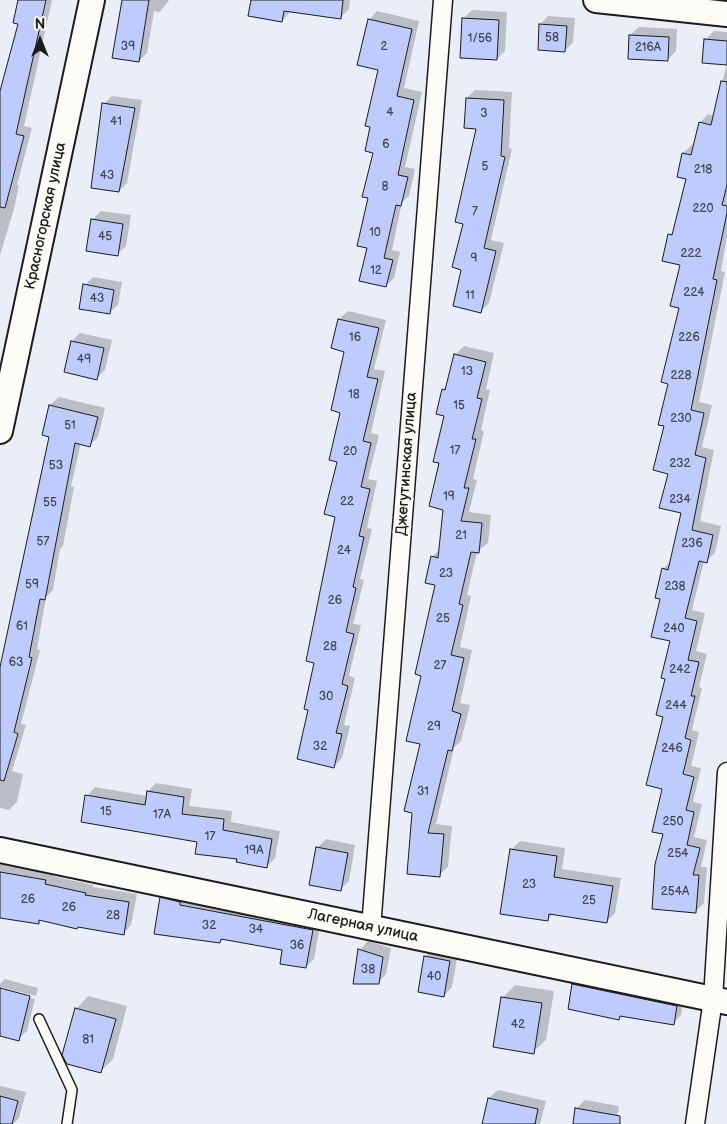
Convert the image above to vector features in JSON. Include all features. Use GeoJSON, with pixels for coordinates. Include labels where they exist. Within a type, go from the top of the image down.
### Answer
{"type":"FeatureCollection","features":[{"type":"Feature","properties":{"kind":"street","name":"Красногорская улица"},"geometry":{"type":"LineString","coordinates":[[0,432],[92,0]]}},
{"type":"Feature","properties":{"kind":"street","name":"Джегутинская улица"},"geometry":{"type":"LineString","coordinates":[[371,928],[443,0]]}},
{"type":"Feature","properties":{"kind":"street"},"geometry":{"type":"LineString","coordinates":[[596,0],[727,14]]}},
{"type":"Feature","properties":{"kind":"street"},"geometry":{"type":"LineString","coordinates":[[695,1124],[720,1001],[727,772]]}},
{"type":"Feature","properties":{"kind":"street","name":"Лагерная улица"},"geometry":{"type":"LineString","coordinates":[[0,850],[720,1001]]}},
{"type":"Feature","properties":{"kind":"lane"},"geometry":{"type":"LineString","coordinates":[[39,1019],[72,1090],[67,1124]]}},
{"type":"Feature","properties":{"kind":"building"},"geometry":{"type":"Polygon","coordinates":[[[18,0],[46,0],[16,134],[24,136],[5,208],[0,207],[0,91],[18,24],[13,23],[18,0]]]}},
{"type":"Feature","properties":{"kind":"building"},"geometry":{"type":"Polygon","coordinates":[[[122,0],[149,0],[139,62],[112,58],[122,0]]]}},
{"type":"Feature","properties":{"kind":"building"},"geometry":{"type":"Polygon","coordinates":[[[251,0],[343,0],[341,19],[284,11],[282,22],[248,16],[251,0]]]}},
{"type":"Feature","properties":{"kind":"building"},"geometry":{"type":"Polygon","coordinates":[[[462,18],[499,20],[497,60],[460,58],[462,18]]]}},
{"type":"Feature","properties":{"kind":"building"},"geometry":{"type":"Polygon","coordinates":[[[368,19],[412,29],[397,96],[414,100],[398,175],[408,177],[401,206],[396,205],[384,258],[393,260],[386,287],[359,281],[367,248],[357,246],[368,198],[362,197],[373,153],[365,151],[370,127],[365,126],[378,70],[357,65],[368,19]]]}},
{"type":"Feature","properties":{"kind":"building"},"geometry":{"type":"Polygon","coordinates":[[[539,24],[567,26],[565,52],[538,50],[539,24]]]}},
{"type":"Feature","properties":{"kind":"building"},"geometry":{"type":"Polygon","coordinates":[[[629,35],[669,37],[668,61],[628,59],[629,35]]]}},
{"type":"Feature","properties":{"kind":"building"},"geometry":{"type":"Polygon","coordinates":[[[704,39],[727,41],[727,65],[702,63],[704,39]]]}},
{"type":"Feature","properties":{"kind":"building"},"geometry":{"type":"Polygon","coordinates":[[[721,81],[727,82],[727,185],[722,205],[727,206],[727,213],[713,279],[717,280],[691,410],[704,413],[695,455],[706,458],[692,530],[713,535],[707,563],[699,561],[685,618],[697,621],[688,660],[699,662],[691,696],[695,696],[685,738],[691,740],[683,774],[694,777],[686,810],[694,812],[687,845],[700,848],[693,875],[699,875],[696,913],[652,909],[655,864],[663,834],[652,832],[662,789],[646,785],[663,717],[656,715],[665,679],[661,678],[670,641],[651,637],[660,599],[655,598],[662,568],[668,570],[681,513],[659,508],[668,474],[653,470],[664,426],[658,425],[668,384],[661,382],[679,308],[670,306],[680,265],[662,261],[668,234],[672,235],[686,179],[677,177],[682,153],[691,155],[699,122],[711,125],[721,81]]]}},
{"type":"Feature","properties":{"kind":"building"},"geometry":{"type":"Polygon","coordinates":[[[466,98],[504,100],[501,156],[505,157],[484,248],[496,251],[481,313],[453,306],[461,270],[452,267],[463,224],[455,222],[476,129],[464,128],[466,98]]]}},
{"type":"Feature","properties":{"kind":"building"},"geometry":{"type":"Polygon","coordinates":[[[102,103],[135,108],[119,192],[91,188],[102,103]]]}},
{"type":"Feature","properties":{"kind":"building"},"geometry":{"type":"Polygon","coordinates":[[[91,219],[123,224],[118,256],[86,251],[91,219]]]}},
{"type":"Feature","properties":{"kind":"building"},"geometry":{"type":"Polygon","coordinates":[[[83,284],[114,290],[110,314],[79,309],[83,284]]]}},
{"type":"Feature","properties":{"kind":"building"},"geometry":{"type":"Polygon","coordinates":[[[338,319],[379,328],[367,377],[378,379],[363,441],[371,443],[361,487],[370,489],[359,536],[364,537],[353,587],[356,588],[346,632],[354,634],[342,684],[348,686],[336,733],[342,734],[334,768],[297,759],[308,710],[304,709],[314,663],[306,661],[335,517],[324,514],[337,462],[329,460],[340,413],[331,410],[344,352],[331,348],[338,319]]]}},
{"type":"Feature","properties":{"kind":"building"},"geometry":{"type":"Polygon","coordinates":[[[71,341],[104,348],[97,380],[64,372],[71,341]]]}},
{"type":"Feature","properties":{"kind":"building"},"geometry":{"type":"Polygon","coordinates":[[[454,354],[486,362],[477,398],[482,399],[472,439],[476,439],[464,488],[469,488],[461,521],[482,523],[479,553],[471,552],[459,604],[463,605],[451,655],[464,658],[452,711],[461,714],[452,751],[448,750],[428,833],[444,834],[440,877],[407,874],[412,813],[404,811],[420,744],[406,741],[421,676],[415,674],[435,585],[425,583],[431,556],[438,558],[443,510],[429,506],[439,463],[433,462],[444,416],[436,414],[442,389],[445,390],[454,354]]]}},
{"type":"Feature","properties":{"kind":"building"},"geometry":{"type":"Polygon","coordinates":[[[49,405],[98,417],[90,447],[75,443],[45,600],[40,599],[29,657],[32,658],[14,732],[18,734],[4,781],[0,780],[0,667],[49,437],[42,435],[49,405]]]}},
{"type":"Feature","properties":{"kind":"building"},"geometry":{"type":"Polygon","coordinates":[[[147,791],[184,797],[182,814],[224,819],[223,830],[272,839],[267,868],[236,862],[237,859],[195,854],[197,842],[81,822],[85,795],[145,805],[147,791]]]}},
{"type":"Feature","properties":{"kind":"building"},"geometry":{"type":"Polygon","coordinates":[[[316,847],[348,853],[341,891],[309,885],[316,847]]]}},
{"type":"Feature","properties":{"kind":"building"},"geometry":{"type":"Polygon","coordinates":[[[510,849],[557,856],[554,877],[613,886],[607,923],[549,914],[548,921],[500,914],[510,849]]]}},
{"type":"Feature","properties":{"kind":"building"},"geometry":{"type":"Polygon","coordinates":[[[0,872],[46,880],[45,884],[86,893],[85,895],[129,902],[124,935],[78,927],[77,929],[39,920],[39,924],[0,918],[0,872]]]}},
{"type":"Feature","properties":{"kind":"building"},"geometry":{"type":"Polygon","coordinates":[[[160,897],[180,902],[180,905],[313,930],[306,968],[280,964],[282,950],[221,939],[220,943],[154,934],[160,897]]]}},
{"type":"Feature","properties":{"kind":"building"},"geometry":{"type":"Polygon","coordinates":[[[358,949],[383,957],[379,984],[353,984],[358,949]]]}},
{"type":"Feature","properties":{"kind":"building"},"geometry":{"type":"Polygon","coordinates":[[[424,956],[450,961],[444,997],[418,992],[424,956]]]}},
{"type":"Feature","properties":{"kind":"building"},"geometry":{"type":"Polygon","coordinates":[[[572,984],[677,1006],[674,1025],[620,1016],[619,1020],[568,1009],[572,984]]]}},
{"type":"Feature","properties":{"kind":"building"},"geometry":{"type":"Polygon","coordinates":[[[0,988],[30,996],[19,1041],[0,1036],[0,988]]]}},
{"type":"Feature","properties":{"kind":"building"},"geometry":{"type":"Polygon","coordinates":[[[501,997],[542,1003],[534,1054],[493,1047],[501,997]]]}},
{"type":"Feature","properties":{"kind":"building"},"geometry":{"type":"Polygon","coordinates":[[[75,1008],[116,1019],[101,1073],[67,1064],[62,1055],[75,1008]]]}},
{"type":"Feature","properties":{"kind":"building"},"geometry":{"type":"Polygon","coordinates":[[[0,1096],[18,1101],[12,1124],[0,1124],[0,1096]]]}},
{"type":"Feature","properties":{"kind":"building"},"geometry":{"type":"Polygon","coordinates":[[[488,1098],[538,1109],[535,1124],[482,1124],[488,1098]]]}},
{"type":"Feature","properties":{"kind":"building"},"geometry":{"type":"Polygon","coordinates":[[[575,1108],[620,1116],[620,1124],[573,1124],[575,1108]]]}}]}
